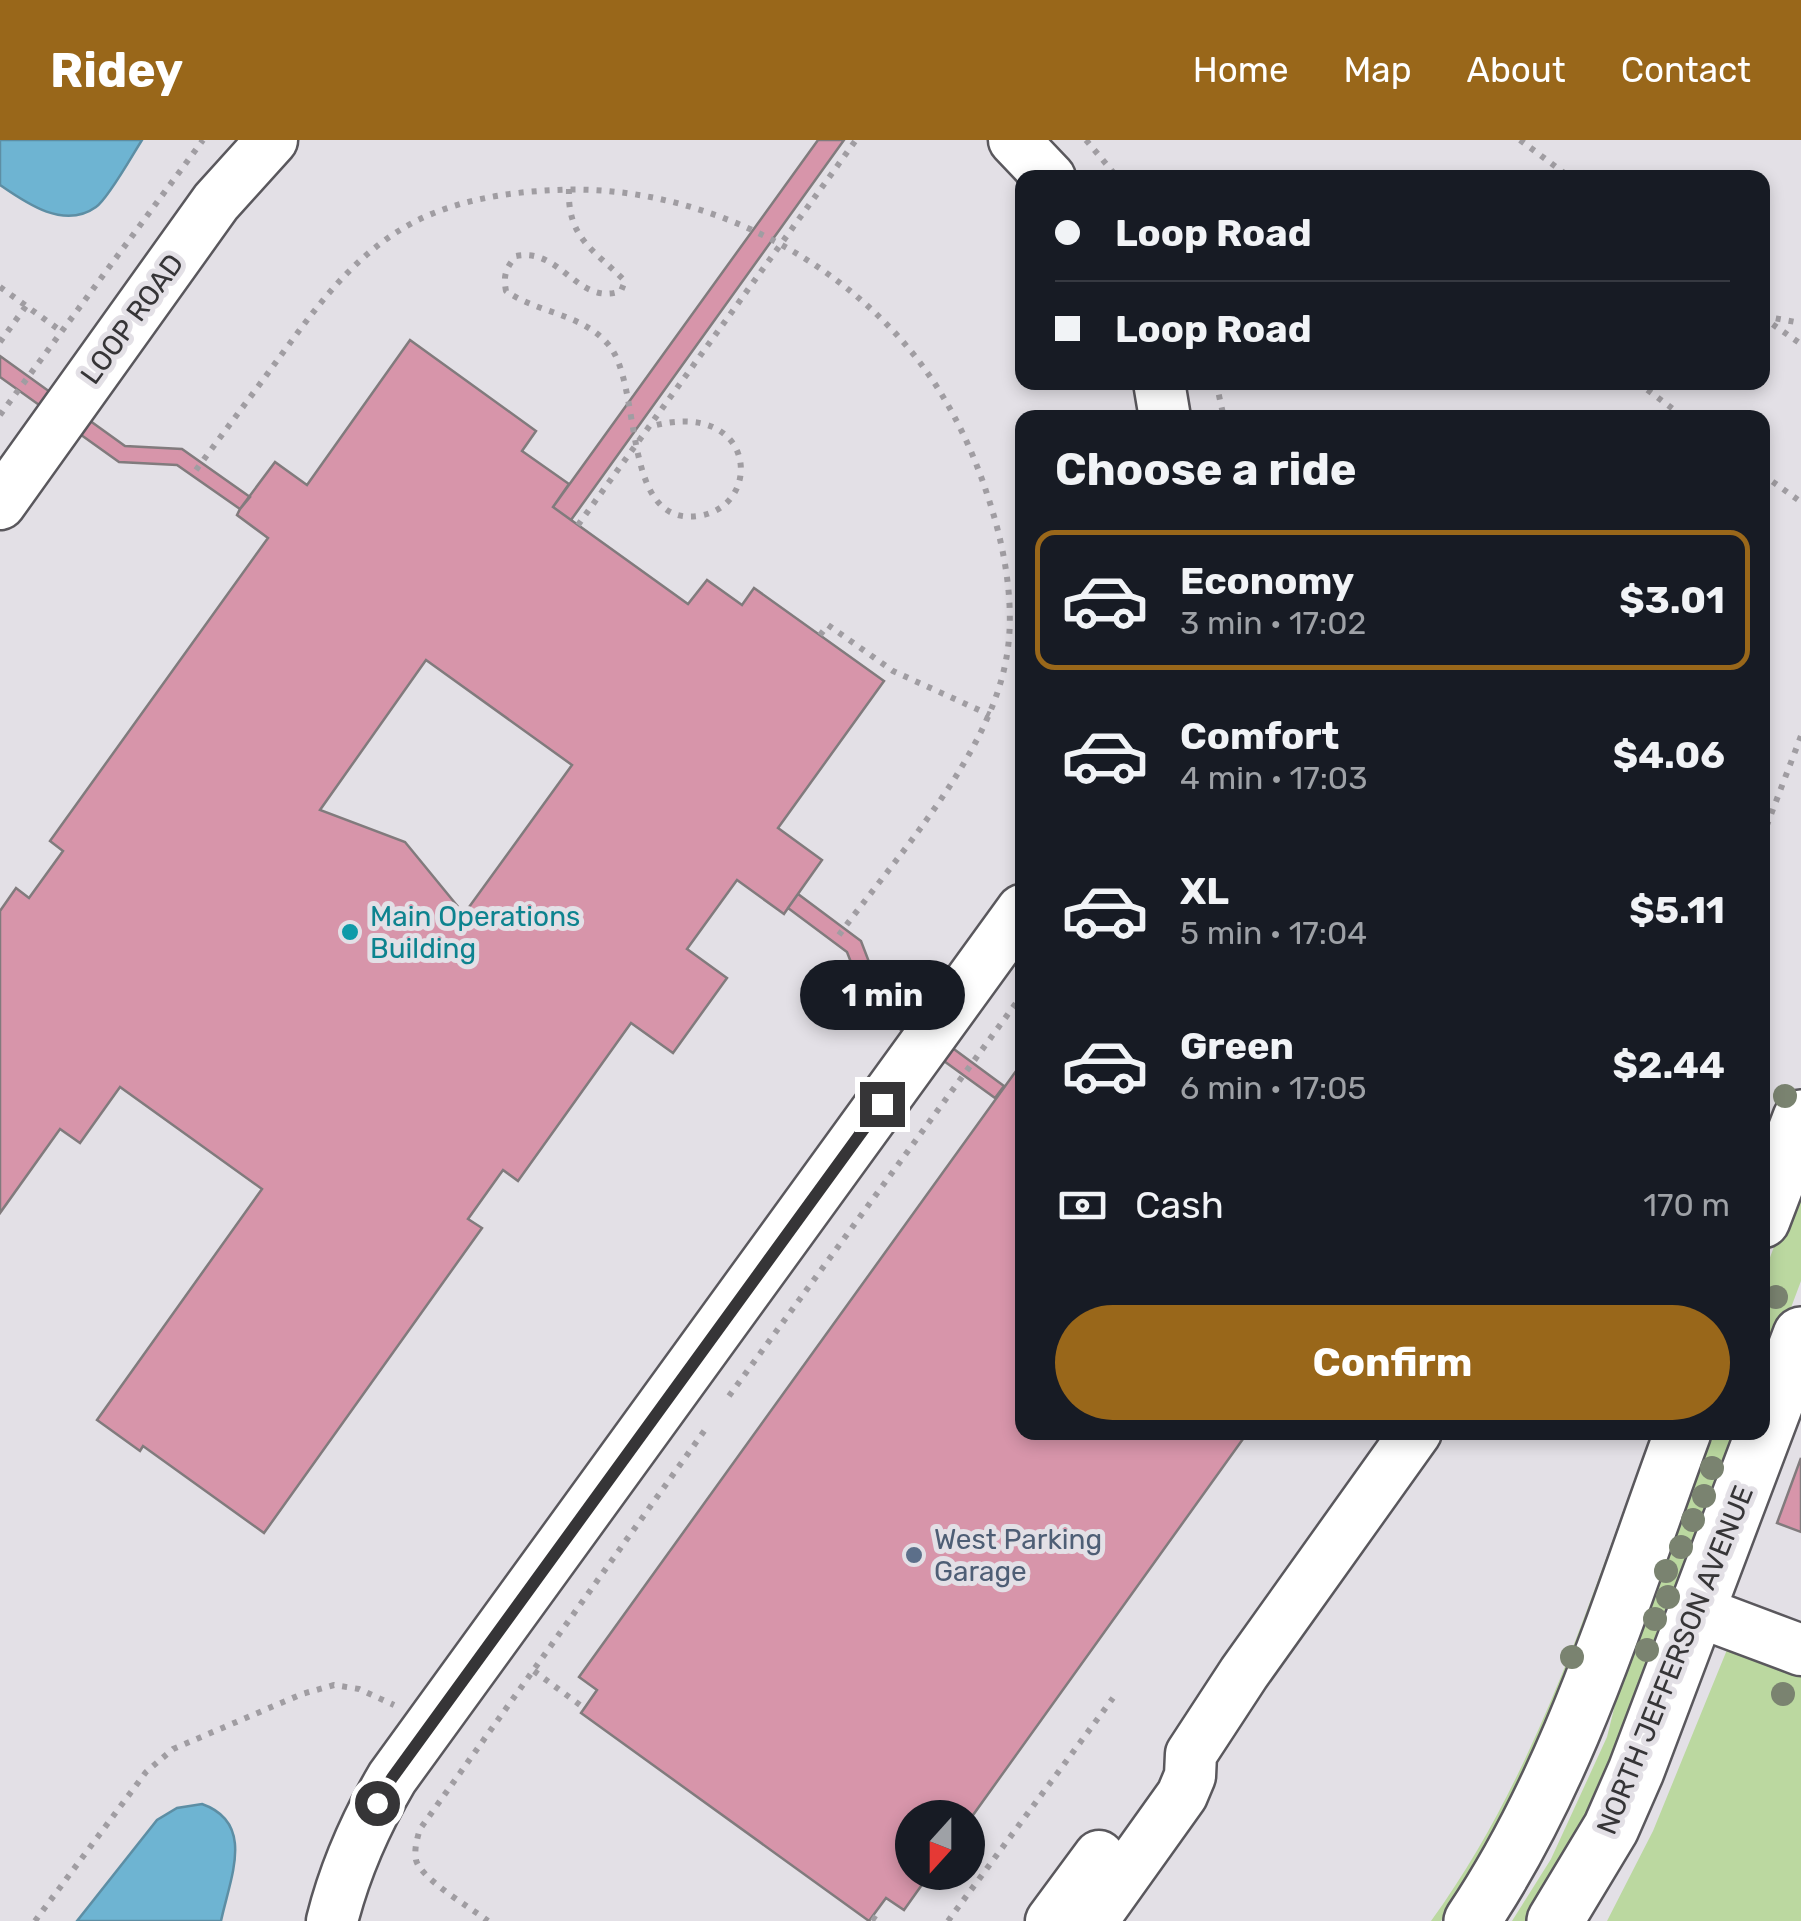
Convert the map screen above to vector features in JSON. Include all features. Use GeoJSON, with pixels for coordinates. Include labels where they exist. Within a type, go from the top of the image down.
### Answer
{"type":"FeatureCollection","features":[{"type":"Feature","properties":{"kind":"main road"},"geometry":{"type":"LineString","coordinates":[[1770,1199],[1801,1118]]}},
{"type":"Feature","properties":{"kind":"main road","name":"NORTH JEFFERSON AVENUE"},"geometry":{"type":"LineString","coordinates":[[1770,1430],[1795,1367]]}},
{"type":"Feature","properties":{"kind":"main road"},"geometry":{"type":"LineString","coordinates":[[1472,1921],[1525,1834],[1577,1723],[1680,1440]]}},
{"type":"Feature","properties":{"kind":"main road","name":"NORTH JEFFERSON AVENUE"},"geometry":{"type":"LineString","coordinates":[[1555,1921],[1610,1828],[1766,1440]]}},
{"type":"Feature","properties":{"kind":"lane","name":"LOOP ROAD"},"geometry":{"type":"LineString","coordinates":[[0,504],[216,202],[272,140]]}},
{"type":"Feature","properties":{"kind":"lane"},"geometry":{"type":"LineString","coordinates":[[1014,140],[1042,170]]}},
{"type":"Feature","properties":{"kind":"lane"},"geometry":{"type":"LineString","coordinates":[[332,1921],[362,1828],[392,1778],[1014,938]]}},
{"type":"Feature","properties":{"kind":"lane"},"geometry":{"type":"LineString","coordinates":[[1092,1921],[1182,1795],[1190,1776],[1191,1754],[1244,1673],[1410,1440]]}},
{"type":"Feature","properties":{"kind":"lane"},"geometry":{"type":"LineString","coordinates":[[1698,1611],[1801,1650]]}},
{"type":"Feature","properties":{"kind":"lane"},"geometry":{"type":"LineString","coordinates":[[1051,1921],[1167,1764],[1191,1754]]}},
{"type":"Feature","properties":{"kind":"path"},"geometry":{"type":"LineString","coordinates":[[0,416],[203,140]]}},
{"type":"Feature","properties":{"kind":"path"},"geometry":{"type":"LineString","coordinates":[[578,526],[856,140]]}},
{"type":"Feature","properties":{"kind":"path"},"geometry":{"type":"LineString","coordinates":[[1086,140],[1111,170]]}},
{"type":"Feature","properties":{"kind":"path"},"geometry":{"type":"LineString","coordinates":[[1520,140],[1561,170]]}},
{"type":"Feature","properties":{"kind":"path"},"geometry":{"type":"LineString","coordinates":[[568,189],[568,209],[574,227],[624,281],[621,291],[612,294],[589,288],[547,258],[530,253],[516,256],[507,266],[503,277],[506,291],[519,300],[568,316],[608,343],[620,363],[646,484],[656,500],[672,512],[693,517],[714,513],[726,504],[740,484],[741,461],[734,443],[720,428],[697,420],[673,420],[650,427]]}},
{"type":"Feature","properties":{"kind":"path"},"geometry":{"type":"LineString","coordinates":[[196,470],[346,271],[378,244],[416,221],[457,204],[568,189],[604,189],[648,196],[733,222],[780,245],[836,282],[899,339],[927,372],[967,440],[996,520],[1009,612],[1007,658],[990,715],[974,750],[838,935]]}},
{"type":"Feature","properties":{"kind":"path"},"geometry":{"type":"LineString","coordinates":[[0,287],[61,331]]}},
{"type":"Feature","properties":{"kind":"path"},"geometry":{"type":"LineString","coordinates":[[0,342],[26,306]]}},
{"type":"Feature","properties":{"kind":"path"},"geometry":{"type":"LineString","coordinates":[[1770,317],[1801,323]]}},
{"type":"Feature","properties":{"kind":"path"},"geometry":{"type":"LineString","coordinates":[[1770,322],[1801,344]]}},
{"type":"Feature","properties":{"kind":"path"},"geometry":{"type":"LineString","coordinates":[[1647,390],[1674,410]]}},
{"type":"Feature","properties":{"kind":"path"},"geometry":{"type":"LineString","coordinates":[[1770,480],[1801,502]]}},
{"type":"Feature","properties":{"kind":"path"},"geometry":{"type":"LineString","coordinates":[[820,635],[828,625],[893,672],[990,715]]}},
{"type":"Feature","properties":{"kind":"path"},"geometry":{"type":"LineString","coordinates":[[1770,817],[1801,736]]}},
{"type":"Feature","properties":{"kind":"path"},"geometry":{"type":"LineString","coordinates":[[729,1396],[1015,1005]]}},
{"type":"Feature","properties":{"kind":"path"},"geometry":{"type":"LineString","coordinates":[[488,1921],[430,1879],[417,1864],[415,1846],[420,1829],[706,1427]]}},
{"type":"Feature","properties":{"kind":"path"},"geometry":{"type":"LineString","coordinates":[[534,1670],[584,1708]]}},
{"type":"Feature","properties":{"kind":"path"},"geometry":{"type":"LineString","coordinates":[[34,1921],[146,1772],[173,1749],[302,1694],[334,1685],[359,1689],[408,1713]]}},
{"type":"Feature","properties":{"kind":"path"},"geometry":{"type":"LineString","coordinates":[[948,1921],[1112,1698]]}},
{"type":"Feature","properties":{"kind":"green space"},"geometry":{"type":"Polygon","coordinates":[[[1801,1175],[1801,1281],[1770,1363],[1770,1257],[1801,1175]]]}},
{"type":"Feature","properties":{"kind":"green space"},"geometry":{"type":"Polygon","coordinates":[[[1649,1440],[1658,1440],[1591,1622],[1539,1746],[1477,1865],[1441,1921],[1431,1921],[1501,1807],[1558,1685],[1649,1440]]]}},
{"type":"Feature","properties":{"kind":"green space"},"geometry":{"type":"Polygon","coordinates":[[[1700,1440],[1740,1440],[1618,1763],[1535,1921],[1512,1921],[1551,1859],[1607,1737],[1641,1600],[1700,1440]]]}},
{"type":"Feature","properties":{"kind":"green space"},"geometry":{"type":"Polygon","coordinates":[[[1731,1640],[1801,1667],[1801,1921],[1607,1921],[1653,1831],[1731,1640]]]}},
{"type":"Feature","properties":{"kind":"water"},"geometry":{"type":"Polygon","coordinates":[[[0,140],[142,140],[101,202],[71,216],[46,211],[0,185],[0,140]]]}},
{"type":"Feature","properties":{"kind":"water"},"geometry":{"type":"Polygon","coordinates":[[[202,1804],[219,1813],[234,1838],[233,1870],[221,1921],[77,1921],[157,1820],[177,1808],[202,1804]]]}},
{"type":"Feature","properties":{"kind":"building"},"geometry":{"type":"Polygon","coordinates":[[[818,140],[844,140],[571,520],[553,507],[818,140]]]}},
{"type":"Feature","properties":{"kind":"building","name":"Main Operations Building"},"geometry":{"type":"Polygon","coordinates":[[[410,340],[536,431],[522,451],[569,484],[553,507],[688,604],[707,580],[742,605],[754,588],[884,681],[778,828],[822,860],[784,914],[737,880],[687,949],[727,978],[673,1053],[631,1023],[518,1181],[503,1170],[468,1219],[482,1228],[264,1533],[143,1446],[140,1451],[97,1420],[262,1189],[120,1087],[80,1143],[60,1129],[0,1213],[0,911],[16,888],[29,898],[63,851],[50,841],[268,538],[237,515],[240,509],[275,462],[307,485],[410,340]],[[426,660],[320,810],[405,842],[464,914],[572,765],[426,660]]]}},
{"type":"Feature","properties":{"kind":"building"},"geometry":{"type":"Polygon","coordinates":[[[0,356],[125,446],[182,449],[250,497],[240,509],[177,465],[119,462],[0,377],[0,356]]]}},
{"type":"Feature","properties":{"kind":"building"},"geometry":{"type":"Polygon","coordinates":[[[798,894],[861,941],[882,996],[1004,1086],[995,1098],[868,1006],[847,952],[788,908],[798,894]]]}},
{"type":"Feature","properties":{"kind":"building","name":"West Parking Garage"},"geometry":{"type":"Polygon","coordinates":[[[1015,1072],[1015,1440],[1242,1440],[984,1800],[895,1800],[895,1890],[918,1890],[904,1910],[886,1898],[869,1921],[581,1713],[597,1690],[579,1677],[1015,1072]]]}},
{"type":"Feature","properties":{"kind":"building"},"geometry":{"type":"Polygon","coordinates":[[[1801,1458],[1801,1532],[1777,1523],[1801,1458]]]}},
{"type":"Feature","properties":{"kind":"place","name":"Main Operations Building"},"geometry":{"type":"Point","coordinates":[350,932]}},
{"type":"Feature","properties":{"kind":"place","name":"West Parking Garage"},"geometry":{"type":"Point","coordinates":[914,1555]}},
{"type":"Feature","properties":{"kind":"route"},"geometry":{"type":"LineString","coordinates":[[377,1803],[882,1104]]}}]}
